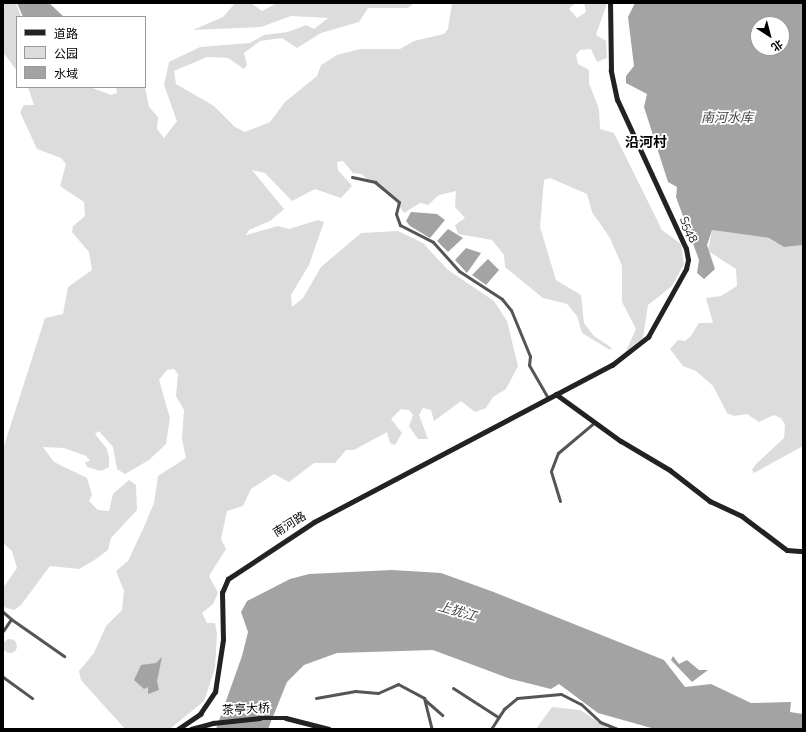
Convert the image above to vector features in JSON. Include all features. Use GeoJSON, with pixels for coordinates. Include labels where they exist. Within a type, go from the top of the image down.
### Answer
{"type":"FeatureCollection","features":[{"type":"Feature","properties":{"kind":"street","name":"S548"},"geometry":{"type":"LineString","coordinates":[[516,415],[612,365],[642,345],[686,269],[688,260],[686,249],[617,100],[610,70],[610,3]]}},
{"type":"Feature","properties":{"kind":"street"},"geometry":{"type":"LineString","coordinates":[[352,176],[375,182],[399,202],[396,214],[400,225],[433,242],[459,271],[502,299],[511,310],[530,356],[529,365],[548,398]]}},
{"type":"Feature","properties":{"kind":"street"},"geometry":{"type":"LineString","coordinates":[[556,394],[595,422],[670,470],[710,501],[742,516],[787,550],[803,551]]}},
{"type":"Feature","properties":{"kind":"street","name":"南河路"},"geometry":{"type":"LineString","coordinates":[[178,729],[200,714],[215,692],[223,640],[222,593],[228,579],[314,522],[516,415]]}},
{"type":"Feature","properties":{"kind":"street"},"geometry":{"type":"LineString","coordinates":[[560,501],[551,471],[558,453],[595,422]]}},
{"type":"Feature","properties":{"kind":"street"},"geometry":{"type":"LineString","coordinates":[[3,612],[64,656]]}},
{"type":"Feature","properties":{"kind":"street"},"geometry":{"type":"LineString","coordinates":[[3,631],[12,619]]}},
{"type":"Feature","properties":{"kind":"street"},"geometry":{"type":"LineString","coordinates":[[3,677],[32,698]]}},
{"type":"Feature","properties":{"kind":"street"},"geometry":{"type":"LineString","coordinates":[[316,698],[355,691],[378,694],[398,684],[424,698],[442,715]]}},
{"type":"Feature","properties":{"kind":"street"},"geometry":{"type":"LineString","coordinates":[[453,688],[498,717]]}},
{"type":"Feature","properties":{"kind":"street"},"geometry":{"type":"LineString","coordinates":[[491,729],[498,717],[517,698],[561,694],[581,704],[600,722],[617,729]]}},
{"type":"Feature","properties":{"kind":"street"},"geometry":{"type":"LineString","coordinates":[[424,698],[432,729]]}},
{"type":"Feature","properties":{"kind":"street","name":"茶亭大桥"},"geometry":{"type":"LineString","coordinates":[[192,729],[236,719],[302,721],[329,729]]}},
{"type":"Feature","properties":{"kind":"green space"},"geometry":{"type":"Polygon","coordinates":[[[3,3],[16,3],[21,16],[16,16],[16,70],[3,52],[3,3]]]}},
{"type":"Feature","properties":{"kind":"green space"},"geometry":{"type":"Polygon","coordinates":[[[235,3],[251,3],[262,11],[277,3],[414,3],[408,8],[368,8],[359,22],[321,33],[297,48],[282,38],[260,41],[244,53],[247,65],[244,69],[228,58],[207,57],[174,71],[176,84],[214,106],[235,127],[245,132],[270,122],[285,102],[317,76],[321,65],[337,55],[360,49],[400,49],[414,41],[444,34],[448,29],[452,3],[575,3],[569,9],[577,18],[586,12],[584,3],[607,3],[596,35],[606,41],[607,58],[597,62],[591,49],[580,50],[576,55],[578,64],[589,70],[589,83],[599,109],[600,129],[614,133],[662,230],[681,244],[684,264],[672,286],[648,305],[643,338],[626,351],[636,329],[622,302],[622,266],[610,238],[592,212],[587,194],[550,178],[544,180],[540,227],[556,280],[581,295],[584,323],[594,336],[612,348],[610,350],[582,333],[577,316],[567,304],[543,298],[505,267],[504,255],[492,240],[458,234],[455,225],[465,218],[455,207],[456,191],[439,195],[428,205],[420,203],[404,213],[395,200],[361,174],[353,173],[343,161],[337,162],[338,170],[352,186],[341,198],[315,189],[292,201],[265,173],[252,170],[284,209],[270,221],[249,230],[246,235],[278,226],[289,229],[318,220],[324,222],[309,265],[291,295],[292,307],[303,298],[321,267],[361,233],[398,231],[423,243],[448,270],[494,301],[507,321],[518,366],[506,389],[493,397],[486,408],[475,412],[461,401],[434,421],[431,410],[423,408],[419,415],[428,439],[418,439],[409,426],[413,415],[409,410],[401,409],[391,419],[402,433],[395,445],[390,443],[387,432],[354,450],[346,450],[335,463],[314,463],[289,482],[274,474],[251,489],[243,506],[227,511],[221,539],[226,549],[209,576],[218,593],[213,604],[202,613],[207,623],[215,623],[217,634],[215,668],[204,701],[171,728],[125,729],[81,680],[79,671],[94,653],[106,626],[122,610],[124,591],[116,571],[128,561],[143,529],[154,503],[158,476],[186,458],[182,439],[184,410],[176,396],[178,374],[174,369],[167,370],[159,380],[170,418],[166,444],[149,460],[125,474],[117,469],[113,447],[99,431],[95,434],[107,449],[109,458],[109,467],[101,471],[87,467],[85,462],[90,461],[86,456],[64,448],[43,447],[54,462],[87,478],[92,495],[89,501],[98,510],[109,511],[113,494],[129,480],[136,485],[137,510],[111,538],[108,550],[93,561],[79,569],[50,566],[21,605],[14,610],[4,607],[3,588],[17,568],[12,551],[3,543],[3,449],[45,318],[63,314],[68,287],[92,270],[89,252],[72,232],[73,226],[85,216],[84,202],[60,186],[66,164],[61,158],[37,149],[20,112],[24,105],[34,105],[28,88],[93,88],[111,95],[117,93],[116,88],[145,88],[149,107],[158,117],[157,129],[164,138],[177,121],[164,85],[169,62],[200,47],[250,43],[264,35],[288,32],[306,25],[314,29],[328,18],[291,16],[261,27],[193,30],[223,17],[235,3]]]}},
{"type":"Feature","properties":{"kind":"green space"},"geometry":{"type":"Polygon","coordinates":[[[712,230],[769,238],[784,247],[803,245],[803,446],[754,473],[752,470],[756,464],[784,438],[785,425],[781,418],[774,415],[759,422],[747,414],[734,416],[727,413],[713,386],[696,371],[683,366],[670,349],[678,340],[685,341],[691,336],[699,323],[713,323],[706,298],[721,296],[737,286],[736,269],[708,251],[712,230]]]}},
{"type":"Feature","properties":{"kind":"green space"},"geometry":{"type":"Polygon","coordinates":[[[10,639],[15,641],[17,646],[15,651],[10,653],[5,651],[3,646],[5,641],[10,639]]]}},
{"type":"Feature","properties":{"kind":"green space"},"geometry":{"type":"Polygon","coordinates":[[[552,707],[580,710],[609,729],[536,729],[552,707]]]}},
{"type":"Feature","properties":{"kind":"water"},"geometry":{"type":"Polygon","coordinates":[[[17,3],[49,3],[63,16],[23,16],[17,3]]]}},
{"type":"Feature","properties":{"kind":"water","name":"南河水库"},"geometry":{"type":"Polygon","coordinates":[[[635,3],[803,3],[803,245],[784,247],[769,238],[712,230],[707,245],[715,269],[704,279],[697,273],[699,260],[676,197],[677,187],[668,182],[644,107],[647,94],[626,83],[626,76],[634,66],[628,17],[635,3]]]}},
{"type":"Feature","properties":{"kind":"water"},"geometry":{"type":"Polygon","coordinates":[[[411,212],[437,214],[445,220],[430,238],[410,226],[406,221],[411,212]]]}},
{"type":"Feature","properties":{"kind":"water"},"geometry":{"type":"Polygon","coordinates":[[[448,229],[463,238],[448,252],[437,241],[448,229]]]}},
{"type":"Feature","properties":{"kind":"water"},"geometry":{"type":"Polygon","coordinates":[[[466,248],[481,253],[467,273],[455,260],[466,248]]]}},
{"type":"Feature","properties":{"kind":"water"},"geometry":{"type":"Polygon","coordinates":[[[488,259],[499,270],[486,285],[472,275],[488,259]]]}},
{"type":"Feature","properties":{"kind":"water","name":"上犹江"},"geometry":{"type":"Polygon","coordinates":[[[392,570],[441,573],[491,591],[664,660],[685,687],[711,684],[751,703],[791,702],[790,712],[803,714],[803,729],[655,729],[598,713],[559,684],[551,689],[511,679],[433,650],[337,653],[304,665],[287,682],[268,729],[216,729],[242,656],[248,632],[241,612],[247,601],[290,579],[309,574],[392,570]]]}},
{"type":"Feature","properties":{"kind":"water"},"geometry":{"type":"Polygon","coordinates":[[[673,656],[679,664],[687,660],[699,670],[708,670],[692,682],[671,660],[673,656]]]}},
{"type":"Feature","properties":{"kind":"water"},"geometry":{"type":"Polygon","coordinates":[[[162,657],[157,681],[159,690],[148,694],[148,687],[144,689],[134,680],[141,665],[156,663],[162,657]]]}},
{"type":"Feature","properties":{"kind":"district","name":"沿河村"},"geometry":{"type":"Point","coordinates":[646,142]}}]}
